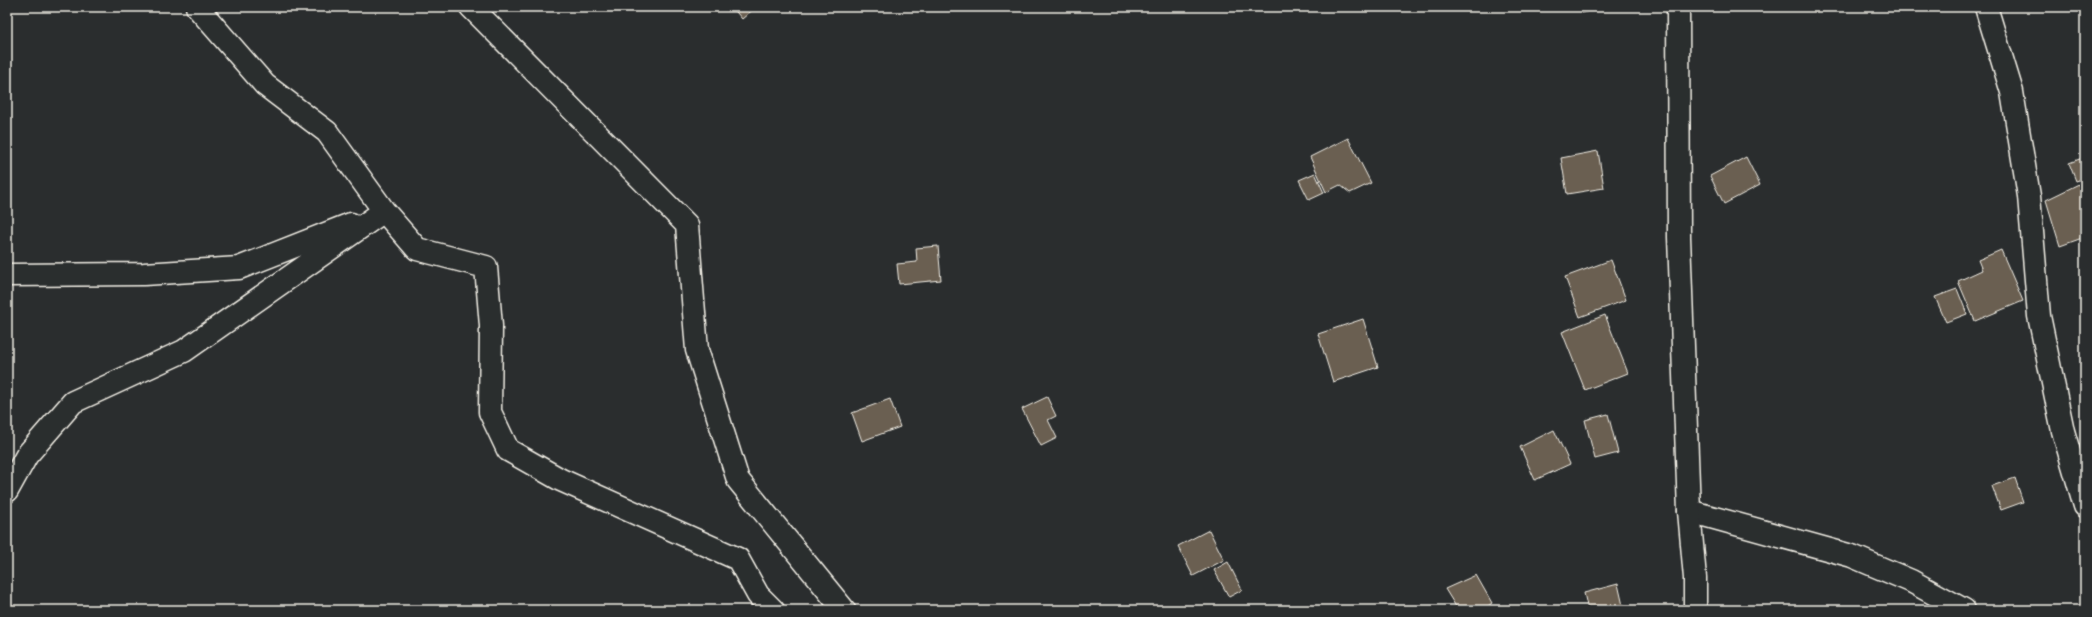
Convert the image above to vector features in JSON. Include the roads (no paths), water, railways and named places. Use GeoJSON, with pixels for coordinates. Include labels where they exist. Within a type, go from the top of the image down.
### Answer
{"type":"FeatureCollection","features":[{"type":"Feature","properties":{"kind":"street"},"geometry":{"type":"LineString","coordinates":[[197,7],[264,85],[327,132],[384,211],[417,250],[486,267],[491,326],[490,412],[508,450],[561,480],[738,560],[758,595],[773,610]]}},
{"type":"Feature","properties":{"kind":"street"},"geometry":{"type":"LineString","coordinates":[[471,7],[687,226],[698,350],[738,480],[844,610]]}},
{"type":"Feature","properties":{"kind":"street"},"geometry":{"type":"LineString","coordinates":[[1678,7],[1679,237],[1689,511],[1695,578],[1695,610]]}},
{"type":"Feature","properties":{"kind":"street"},"geometry":{"type":"LineString","coordinates":[[1986,7],[2012,92],[2030,196],[2039,316],[2063,431],[2085,506]]}},
{"type":"Feature","properties":{"kind":"street"},"geometry":{"type":"LineString","coordinates":[[7,275],[144,274],[239,268],[384,211]]}},
{"type":"Feature","properties":{"kind":"street"},"geometry":{"type":"LineString","coordinates":[[7,491],[28,455],[73,402],[184,351],[384,211]]}},
{"type":"Feature","properties":{"kind":"street"},"geometry":{"type":"LineString","coordinates":[[1689,511],[1852,556],[1911,581],[1964,610]]}}]}
